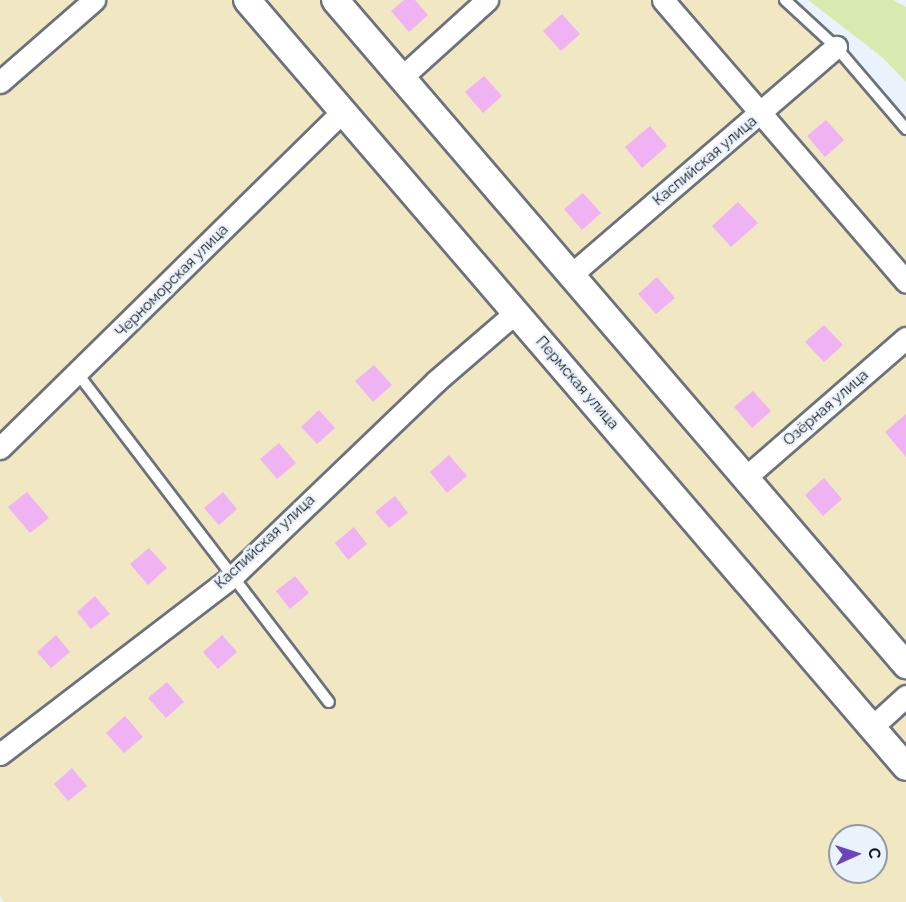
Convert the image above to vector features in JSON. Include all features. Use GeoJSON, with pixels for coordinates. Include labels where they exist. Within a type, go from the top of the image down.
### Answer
{"type":"FeatureCollection","features":[{"type":"Feature","properties":{"kind":"street"},"geometry":{"type":"LineString","coordinates":[[0,82],[94,0]]}},
{"type":"Feature","properties":{"kind":"street","name":"Пермская улица"},"geometry":{"type":"LineString","coordinates":[[247,0],[906,767]]}},
{"type":"Feature","properties":{"kind":"street"},"geometry":{"type":"LineString","coordinates":[[335,0],[573,273],[906,665]]}},
{"type":"Feature","properties":{"kind":"street"},"geometry":{"type":"LineString","coordinates":[[402,77],[487,0]]}},
{"type":"Feature","properties":{"kind":"street"},"geometry":{"type":"LineString","coordinates":[[663,0],[906,282]]}},
{"type":"Feature","properties":{"kind":"street","name":"Каспийская улица"},"geometry":{"type":"LineString","coordinates":[[573,273],[761,114],[836,47]]}},
{"type":"Feature","properties":{"kind":"street","name":"Черноморская улица"},"geometry":{"type":"LineString","coordinates":[[0,448],[78,374],[343,111]]}},
{"type":"Feature","properties":{"kind":"street","name":"Каспийская улица"},"geometry":{"type":"LineString","coordinates":[[0,754],[234,574],[435,382],[516,312]]}},
{"type":"Feature","properties":{"kind":"street","name":"Озёрная улица"},"geometry":{"type":"LineString","coordinates":[[746,477],[906,338]]}},
{"type":"Feature","properties":{"kind":"street"},"geometry":{"type":"LineString","coordinates":[[872,727],[906,696]]}},
{"type":"Feature","properties":{"kind":"lane"},"geometry":{"type":"LineString","coordinates":[[785,0],[836,47],[906,129]]}},
{"type":"Feature","properties":{"kind":"lane"},"geometry":{"type":"LineString","coordinates":[[78,374],[234,574],[329,702]]}},
{"type":"Feature","properties":{"kind":"green space"},"geometry":{"type":"Polygon","coordinates":[[[808,0],[893,0],[906,7],[906,82],[882,57],[808,0]]]}},
{"type":"Feature","properties":{"kind":"sand"},"geometry":{"type":"Polygon","coordinates":[[[0,0],[783,0],[906,129],[906,902],[4,902],[0,896],[0,0]]]}},
{"type":"Feature","properties":{"kind":"building"},"geometry":{"type":"Polygon","coordinates":[[[404,0],[415,0],[428,15],[409,32],[391,11],[404,0]]]}},
{"type":"Feature","properties":{"kind":"building"},"geometry":{"type":"Polygon","coordinates":[[[562,14],[580,34],[561,51],[543,31],[562,14]]]}},
{"type":"Feature","properties":{"kind":"building"},"geometry":{"type":"Polygon","coordinates":[[[484,76],[502,96],[483,113],[465,92],[484,76]]]}},
{"type":"Feature","properties":{"kind":"building"},"geometry":{"type":"Polygon","coordinates":[[[826,120],[844,140],[825,157],[807,136],[826,120]]]}},
{"type":"Feature","properties":{"kind":"building"},"geometry":{"type":"Polygon","coordinates":[[[650,126],[667,146],[642,168],[625,147],[650,126]]]}},
{"type":"Feature","properties":{"kind":"building"},"geometry":{"type":"Polygon","coordinates":[[[583,193],[601,213],[582,230],[564,209],[583,193]]]}},
{"type":"Feature","properties":{"kind":"building"},"geometry":{"type":"Polygon","coordinates":[[[738,202],[758,223],[731,247],[712,226],[738,202]]]}},
{"type":"Feature","properties":{"kind":"building"},"geometry":{"type":"Polygon","coordinates":[[[657,277],[675,298],[656,314],[638,294],[657,277]]]}},
{"type":"Feature","properties":{"kind":"building"},"geometry":{"type":"Polygon","coordinates":[[[824,325],[843,345],[824,362],[805,342],[824,325]]]}},
{"type":"Feature","properties":{"kind":"building"},"geometry":{"type":"Polygon","coordinates":[[[374,365],[392,385],[373,402],[355,381],[374,365]]]}},
{"type":"Feature","properties":{"kind":"building"},"geometry":{"type":"Polygon","coordinates":[[[753,391],[771,411],[752,428],[734,407],[753,391]]]}},
{"type":"Feature","properties":{"kind":"building"},"geometry":{"type":"Polygon","coordinates":[[[319,410],[335,428],[317,444],[301,427],[319,410]]]}},
{"type":"Feature","properties":{"kind":"building"},"geometry":{"type":"Polygon","coordinates":[[[906,414],[906,457],[885,432],[906,414]]]}},
{"type":"Feature","properties":{"kind":"building"},"geometry":{"type":"Polygon","coordinates":[[[279,443],[296,463],[277,479],[260,459],[279,443]]]}},
{"type":"Feature","properties":{"kind":"building"},"geometry":{"type":"Polygon","coordinates":[[[449,455],[467,476],[447,493],[430,472],[449,455]]]}},
{"type":"Feature","properties":{"kind":"building"},"geometry":{"type":"Polygon","coordinates":[[[824,478],[842,499],[823,516],[805,495],[824,478]]]}},
{"type":"Feature","properties":{"kind":"building"},"geometry":{"type":"Polygon","coordinates":[[[27,492],[49,518],[30,533],[8,507],[27,492]]]}},
{"type":"Feature","properties":{"kind":"building"},"geometry":{"type":"Polygon","coordinates":[[[223,492],[237,509],[219,525],[204,508],[223,492]]]}},
{"type":"Feature","properties":{"kind":"building"},"geometry":{"type":"Polygon","coordinates":[[[395,496],[408,513],[389,528],[375,512],[395,496]]]}},
{"type":"Feature","properties":{"kind":"building"},"geometry":{"type":"Polygon","coordinates":[[[354,527],[367,544],[348,560],[335,543],[354,527]]]}},
{"type":"Feature","properties":{"kind":"building"},"geometry":{"type":"Polygon","coordinates":[[[149,548],[167,568],[148,585],[130,564],[149,548]]]}},
{"type":"Feature","properties":{"kind":"building"},"geometry":{"type":"Polygon","coordinates":[[[295,576],[309,593],[290,609],[276,591],[295,576]]]}},
{"type":"Feature","properties":{"kind":"building"},"geometry":{"type":"Polygon","coordinates":[[[95,596],[110,614],[91,629],[77,612],[95,596]]]}},
{"type":"Feature","properties":{"kind":"building"},"geometry":{"type":"Polygon","coordinates":[[[56,635],[70,652],[51,668],[37,652],[56,635]]]}},
{"type":"Feature","properties":{"kind":"building"},"geometry":{"type":"Polygon","coordinates":[[[222,635],[237,652],[218,669],[203,652],[222,635]]]}},
{"type":"Feature","properties":{"kind":"building"},"geometry":{"type":"Polygon","coordinates":[[[167,682],[184,702],[166,718],[148,698],[167,682]]]}},
{"type":"Feature","properties":{"kind":"building"},"geometry":{"type":"Polygon","coordinates":[[[125,716],[143,737],[124,753],[106,733],[125,716]]]}},
{"type":"Feature","properties":{"kind":"building"},"geometry":{"type":"Polygon","coordinates":[[[72,768],[87,786],[68,801],[54,784],[72,768]]]}}]}
